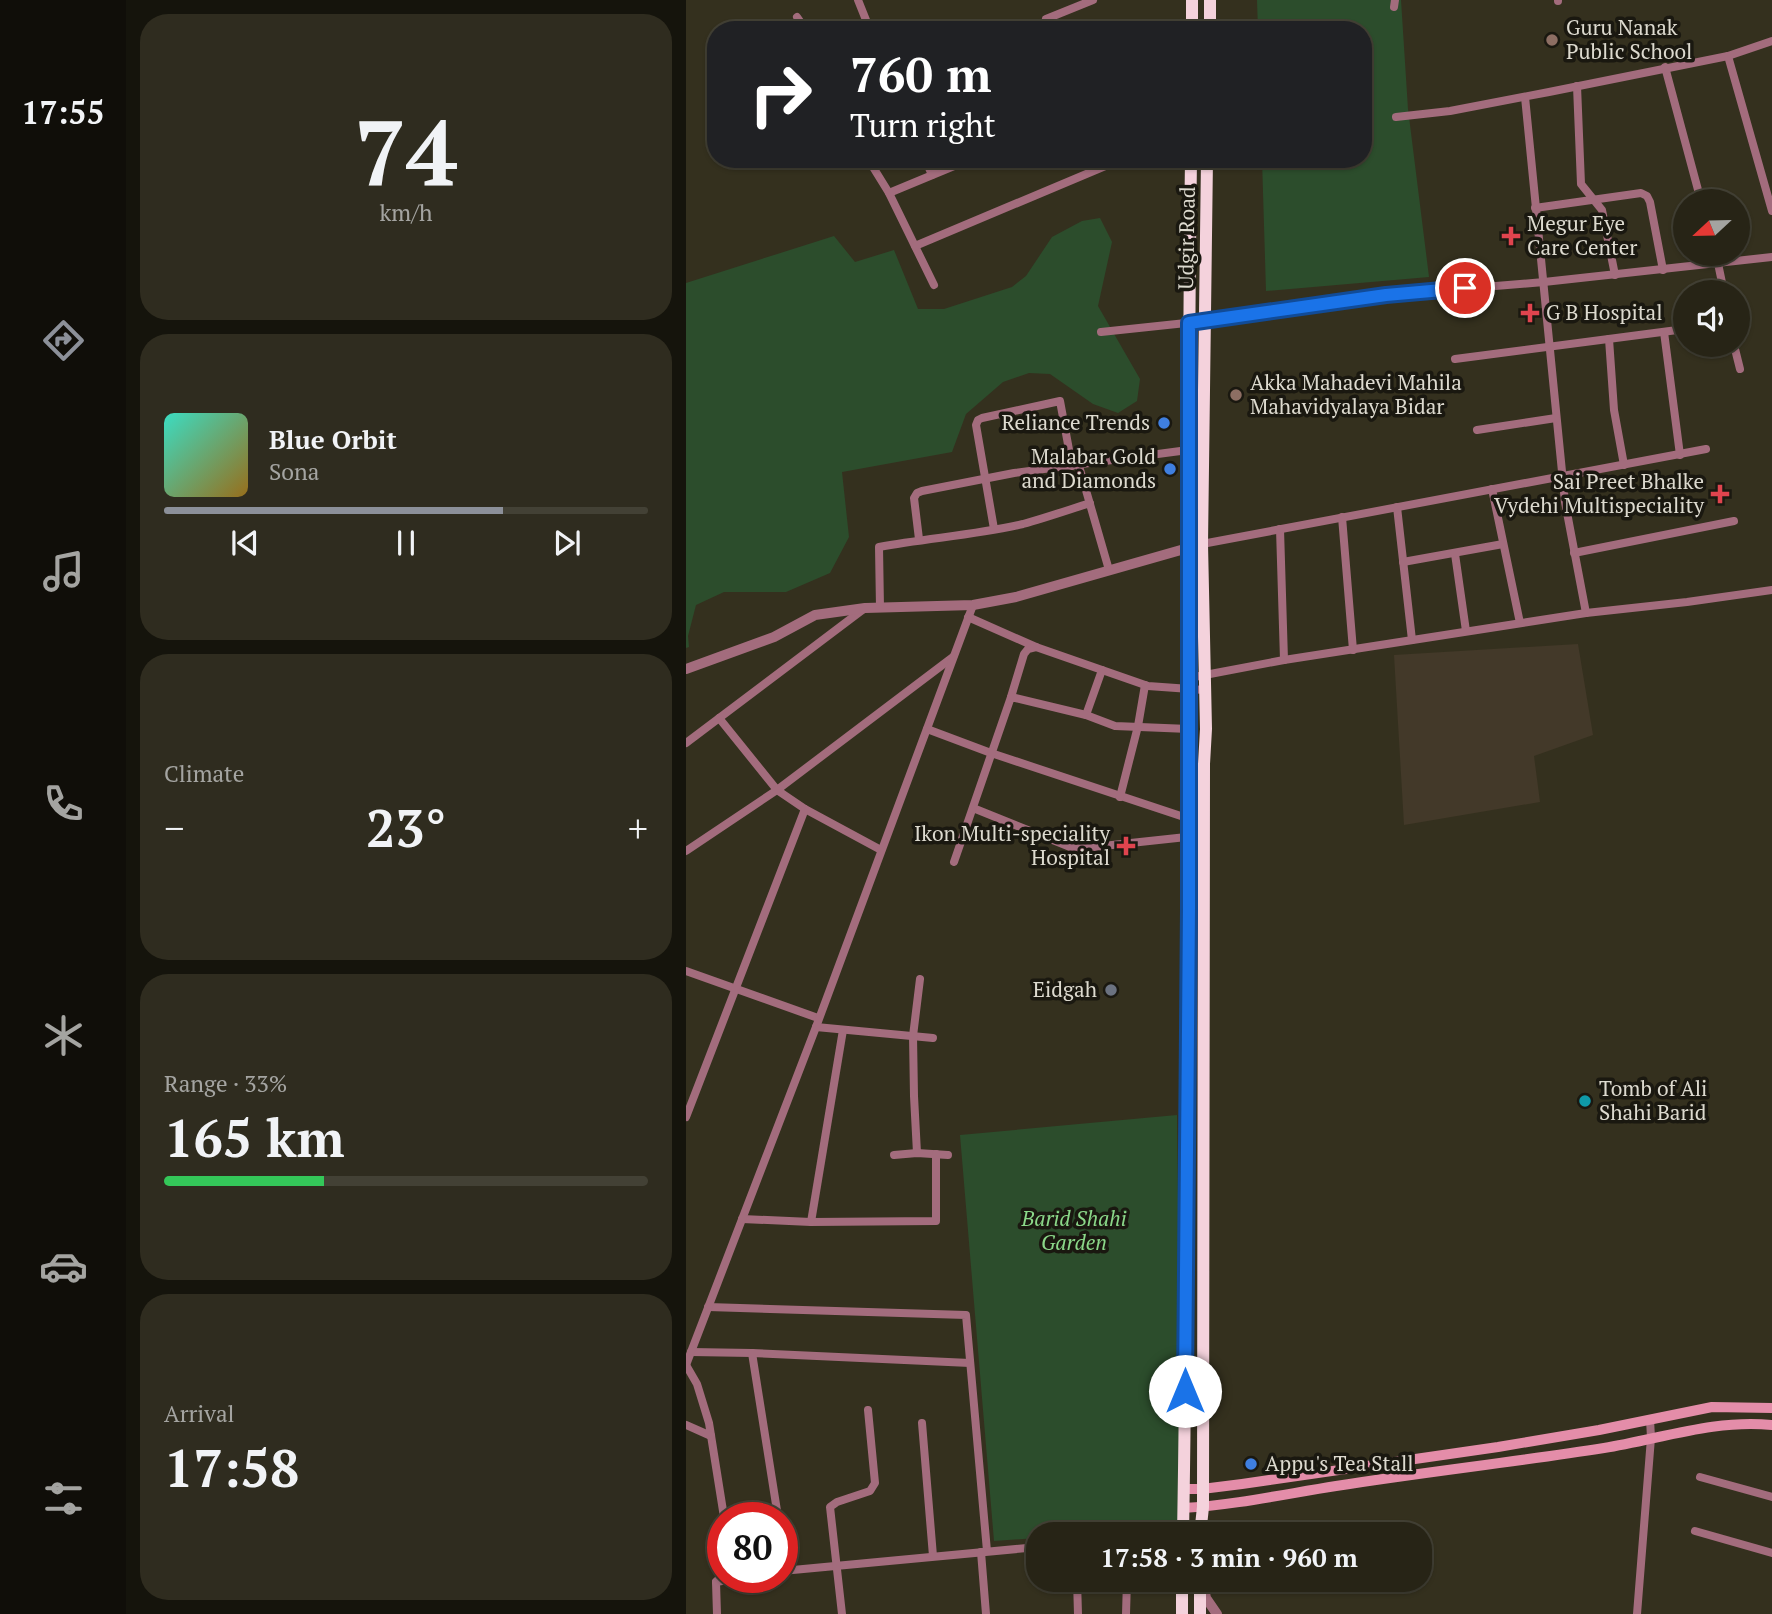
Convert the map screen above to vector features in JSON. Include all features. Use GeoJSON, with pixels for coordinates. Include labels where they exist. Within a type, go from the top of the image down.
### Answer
{"type":"FeatureCollection","features":[{"type":"Feature","properties":{"kind":"highway"},"geometry":{"type":"LineString","coordinates":[[1192,0],[1192,21]]}},
{"type":"Feature","properties":{"kind":"highway"},"geometry":{"type":"LineString","coordinates":[[1210,0],[1210,21]]}},
{"type":"Feature","properties":{"kind":"highway","name":"Udgir Road"},"geometry":{"type":"LineString","coordinates":[[1183,1522],[1191,168]]}},
{"type":"Feature","properties":{"kind":"highway","name":"Udgir Road"},"geometry":{"type":"LineString","coordinates":[[1201,1522],[1206,729],[1202,544],[1207,168]]}},
{"type":"Feature","properties":{"kind":"highway"},"geometry":{"type":"LineString","coordinates":[[1182,1592],[1182,1614]]}},
{"type":"Feature","properties":{"kind":"highway"},"geometry":{"type":"LineString","coordinates":[[1200,1614],[1201,1592]]}},
{"type":"Feature","properties":{"kind":"main road"},"geometry":{"type":"LineString","coordinates":[[1184,1489],[1202,1489],[1498,1447],[1712,1407],[1772,1408]]}},
{"type":"Feature","properties":{"kind":"main road"},"geometry":{"type":"LineString","coordinates":[[1184,1508],[1251,1501],[1337,1486],[1499,1465],[1609,1447],[1721,1424],[1772,1425]]}},
{"type":"Feature","properties":{"kind":"street"},"geometry":{"type":"LineString","coordinates":[[858,0],[866,21]]}},
{"type":"Feature","properties":{"kind":"street"},"geometry":{"type":"LineString","coordinates":[[1046,19],[1076,3],[1093,0]]}},
{"type":"Feature","properties":{"kind":"street"},"geometry":{"type":"LineString","coordinates":[[797,17],[800,21]]}},
{"type":"Feature","properties":{"kind":"street"},"geometry":{"type":"LineString","coordinates":[[1396,117],[1450,111],[1728,56],[1772,41]]}},
{"type":"Feature","properties":{"kind":"street"},"geometry":{"type":"LineString","coordinates":[[1728,56],[1772,211]]}},
{"type":"Feature","properties":{"kind":"street"},"geometry":{"type":"LineString","coordinates":[[1665,67],[1699,189]]}},
{"type":"Feature","properties":{"kind":"street"},"geometry":{"type":"LineString","coordinates":[[1577,86],[1581,184],[1602,210],[1615,275]]}},
{"type":"Feature","properties":{"kind":"street"},"geometry":{"type":"LineString","coordinates":[[1525,97],[1564,502],[1586,613]]}},
{"type":"Feature","properties":{"kind":"street"},"geometry":{"type":"LineString","coordinates":[[874,168],[889,193],[934,285]]}},
{"type":"Feature","properties":{"kind":"street"},"geometry":{"type":"LineString","coordinates":[[929,168],[932,176]]}},
{"type":"Feature","properties":{"kind":"street"},"geometry":{"type":"LineString","coordinates":[[889,193],[950,168]]}},
{"type":"Feature","properties":{"kind":"street"},"geometry":{"type":"LineString","coordinates":[[915,246],[1101,168]]}},
{"type":"Feature","properties":{"kind":"street"},"geometry":{"type":"LineString","coordinates":[[1535,208],[1641,193],[1647,196],[1650,202],[1663,270]]}},
{"type":"Feature","properties":{"kind":"street"},"geometry":{"type":"LineString","coordinates":[[1750,260],[1772,257]]}},
{"type":"Feature","properties":{"kind":"street"},"geometry":{"type":"LineString","coordinates":[[1101,332],[1205,321],[1386,295],[1700,266]]}},
{"type":"Feature","properties":{"kind":"street"},"geometry":{"type":"LineString","coordinates":[[1455,359],[1673,331]]}},
{"type":"Feature","properties":{"kind":"street"},"geometry":{"type":"LineString","coordinates":[[1664,332],[1679,455]]}},
{"type":"Feature","properties":{"kind":"street"},"geometry":{"type":"LineString","coordinates":[[1609,340],[1614,410],[1624,465]]}},
{"type":"Feature","properties":{"kind":"street"},"geometry":{"type":"LineString","coordinates":[[1737,357],[1740,369]]}},
{"type":"Feature","properties":{"kind":"street"},"geometry":{"type":"LineString","coordinates":[[993,529],[976,425],[978,420],[1060,401],[1075,466],[1090,503],[1109,570]]}},
{"type":"Feature","properties":{"kind":"street"},"geometry":{"type":"LineString","coordinates":[[1477,430],[1556,418]]}},
{"type":"Feature","properties":{"kind":"street"},"geometry":{"type":"LineString","coordinates":[[686,669],[774,637],[815,615],[865,608],[973,605],[1016,597],[1202,544],[1706,449]]}},
{"type":"Feature","properties":{"kind":"street"},"geometry":{"type":"LineString","coordinates":[[919,539],[914,498],[922,491],[1014,473],[1188,450]]}},
{"type":"Feature","properties":{"kind":"street"},"geometry":{"type":"LineString","coordinates":[[1492,489],[1520,623]]}},
{"type":"Feature","properties":{"kind":"street"},"geometry":{"type":"LineString","coordinates":[[880,608],[879,547],[1022,524],[1090,503]]}},
{"type":"Feature","properties":{"kind":"street"},"geometry":{"type":"LineString","coordinates":[[1397,507],[1412,640]]}},
{"type":"Feature","properties":{"kind":"street"},"geometry":{"type":"LineString","coordinates":[[1342,517],[1353,650]]}},
{"type":"Feature","properties":{"kind":"street"},"geometry":{"type":"LineString","coordinates":[[1574,552],[1734,521]]}},
{"type":"Feature","properties":{"kind":"street"},"geometry":{"type":"LineString","coordinates":[[1280,529],[1284,660]]}},
{"type":"Feature","properties":{"kind":"street"},"geometry":{"type":"LineString","coordinates":[[1403,562],[1503,544]]}},
{"type":"Feature","properties":{"kind":"street"},"geometry":{"type":"LineString","coordinates":[[1455,554],[1466,631]]}},
{"type":"Feature","properties":{"kind":"street"},"geometry":{"type":"LineString","coordinates":[[1189,683],[1204,674],[1284,660],[1586,613],[1772,590]]}},
{"type":"Feature","properties":{"kind":"street"},"geometry":{"type":"LineString","coordinates":[[721,1502],[709,1423],[697,1384],[686,1365],[973,605]]}},
{"type":"Feature","properties":{"kind":"street"},"geometry":{"type":"LineString","coordinates":[[686,743],[865,608]]}},
{"type":"Feature","properties":{"kind":"street"},"geometry":{"type":"LineString","coordinates":[[968,617],[1036,647],[1145,685],[1189,683],[1204,690]]}},
{"type":"Feature","properties":{"kind":"street"},"geometry":{"type":"LineString","coordinates":[[954,862],[1024,654],[1028,649],[1036,647]]}},
{"type":"Feature","properties":{"kind":"street"},"geometry":{"type":"LineString","coordinates":[[686,851],[777,790],[954,657]]}},
{"type":"Feature","properties":{"kind":"street"},"geometry":{"type":"LineString","coordinates":[[1086,715],[1101,670]]}},
{"type":"Feature","properties":{"kind":"street"},"geometry":{"type":"LineString","coordinates":[[1120,797],[1138,726],[1145,685]]}},
{"type":"Feature","properties":{"kind":"street"},"geometry":{"type":"LineString","coordinates":[[1011,697],[1086,715],[1115,726],[1189,729]]}},
{"type":"Feature","properties":{"kind":"street"},"geometry":{"type":"LineString","coordinates":[[719,718],[777,790],[805,809],[881,850]]}},
{"type":"Feature","properties":{"kind":"street"},"geometry":{"type":"LineString","coordinates":[[927,729],[992,754],[1189,819],[1205,830]]}},
{"type":"Feature","properties":{"kind":"street"},"geometry":{"type":"LineString","coordinates":[[973,808],[1075,849],[1189,837],[1205,830]]}},
{"type":"Feature","properties":{"kind":"street"},"geometry":{"type":"LineString","coordinates":[[686,1117],[805,809]]}},
{"type":"Feature","properties":{"kind":"street"},"geometry":{"type":"LineString","coordinates":[[686,971],[843,1030],[933,1038]]}},
{"type":"Feature","properties":{"kind":"street"},"geometry":{"type":"LineString","coordinates":[[917,1153],[913,1036],[920,979]]}},
{"type":"Feature","properties":{"kind":"street"},"geometry":{"type":"LineString","coordinates":[[811,1222],[843,1030]]}},
{"type":"Feature","properties":{"kind":"street"},"geometry":{"type":"LineString","coordinates":[[742,1219],[936,1222],[936,1154]]}},
{"type":"Feature","properties":{"kind":"street"},"geometry":{"type":"LineString","coordinates":[[894,1155],[948,1155]]}},
{"type":"Feature","properties":{"kind":"street"},"geometry":{"type":"LineString","coordinates":[[708,1307],[966,1315],[984,1552],[986,1614]]}},
{"type":"Feature","properties":{"kind":"street"},"geometry":{"type":"LineString","coordinates":[[691,1352],[970,1363]]}},
{"type":"Feature","properties":{"kind":"street"},"geometry":{"type":"LineString","coordinates":[[752,1353],[776,1502]]}},
{"type":"Feature","properties":{"kind":"street"},"geometry":{"type":"LineString","coordinates":[[842,1614],[830,1507],[836,1502],[870,1491],[875,1483],[868,1410]]}},
{"type":"Feature","properties":{"kind":"street"},"geometry":{"type":"LineString","coordinates":[[1637,1614],[1651,1438],[1650,1419]]}},
{"type":"Feature","properties":{"kind":"street"},"geometry":{"type":"LineString","coordinates":[[922,1423],[933,1556]]}},
{"type":"Feature","properties":{"kind":"street"},"geometry":{"type":"LineString","coordinates":[[686,1424],[710,1436]]}},
{"type":"Feature","properties":{"kind":"street"},"geometry":{"type":"LineString","coordinates":[[1700,1477],[1772,1497]]}},
{"type":"Feature","properties":{"kind":"street"},"geometry":{"type":"LineString","coordinates":[[1695,1531],[1772,1553]]}},
{"type":"Feature","properties":{"kind":"street"},"geometry":{"type":"LineString","coordinates":[[798,1569],[1026,1548]]}},
{"type":"Feature","properties":{"kind":"street"},"geometry":{"type":"LineString","coordinates":[[1077,1592],[1078,1614]]}},
{"type":"Feature","properties":{"kind":"street"},"geometry":{"type":"LineString","coordinates":[[1126,1614],[1127,1592]]}},
{"type":"Feature","properties":{"kind":"street"},"geometry":{"type":"LineString","coordinates":[[1204,1592],[1217,1614]]}},
{"type":"Feature","properties":{"kind":"street"},"geometry":{"type":"LineString","coordinates":[[716,1593],[717,1614]]}},
{"type":"Feature","properties":{"kind":"shaded area"},"geometry":{"type":"Polygon","coordinates":[[[1578,644],[1593,735],[1534,756],[1540,802],[1404,825],[1394,655],[1578,644]]]}},
{"type":"Feature","properties":{"kind":"green space"},"geometry":{"type":"Polygon","coordinates":[[[1257,0],[1401,0],[1408,109],[1429,277],[1266,291],[1262,168],[1372,168],[1372,21],[1258,21],[1257,0]]]}},
{"type":"Feature","properties":{"kind":"green space"},"geometry":{"type":"Polygon","coordinates":[[[1100,218],[1112,242],[1098,306],[1140,379],[1137,401],[1118,413],[1093,404],[1050,374],[1029,373],[1003,382],[966,414],[952,452],[842,472],[849,537],[830,573],[786,592],[724,592],[696,605],[688,636],[689,647],[686,648],[686,283],[834,236],[855,262],[894,250],[918,309],[944,309],[1012,287],[1026,276],[1052,237],[1082,221],[1100,218]]]}},
{"type":"Feature","properties":{"kind":"green space","name":"Barid Shahi Garden"},"geometry":{"type":"Polygon","coordinates":[[[1177,1115],[1182,1522],[1026,1522],[1026,1539],[994,1541],[960,1135],[1177,1115]]]}},
{"type":"Feature","properties":{"kind":"place","name":"Guru Nanak Public School"},"geometry":{"type":"Point","coordinates":[1552,40]}},
{"type":"Feature","properties":{"kind":"place","name":"Megur Eye Care Center"},"geometry":{"type":"Point","coordinates":[1511,236]}},
{"type":"Feature","properties":{"kind":"place","name":"G B Hospital"},"geometry":{"type":"Point","coordinates":[1530,313]}},
{"type":"Feature","properties":{"kind":"place","name":"Akka Mahadevi Mahila Mahavidyalaya Bidar"},"geometry":{"type":"Point","coordinates":[1236,395]}},
{"type":"Feature","properties":{"kind":"place","name":"Reliance Trends"},"geometry":{"type":"Point","coordinates":[1164,423]}},
{"type":"Feature","properties":{"kind":"place","name":"Malabar Gold and Diamonds"},"geometry":{"type":"Point","coordinates":[1170,469]}},
{"type":"Feature","properties":{"kind":"place","name":"Sai Preet Bhalke Vydehi Multispeciality"},"geometry":{"type":"Point","coordinates":[1720,494]}},
{"type":"Feature","properties":{"kind":"place","name":"Ikon Multi-speciality Hospital"},"geometry":{"type":"Point","coordinates":[1126,846]}},
{"type":"Feature","properties":{"kind":"place","name":"Eidgah"},"geometry":{"type":"Point","coordinates":[1111,990]}},
{"type":"Feature","properties":{"kind":"place","name":"Tomb of Ali Shahi Barid"},"geometry":{"type":"Point","coordinates":[1585,1101]}},
{"type":"Feature","properties":{"kind":"place","name":"Appu's Tea Stall"},"geometry":{"type":"Point","coordinates":[1251,1464]}},
{"type":"Feature","properties":{"kind":"route"},"geometry":{"type":"LineString","coordinates":[[1185,1391],[1189,909],[1189,323],[1386,295],[1465,288]]}}]}
